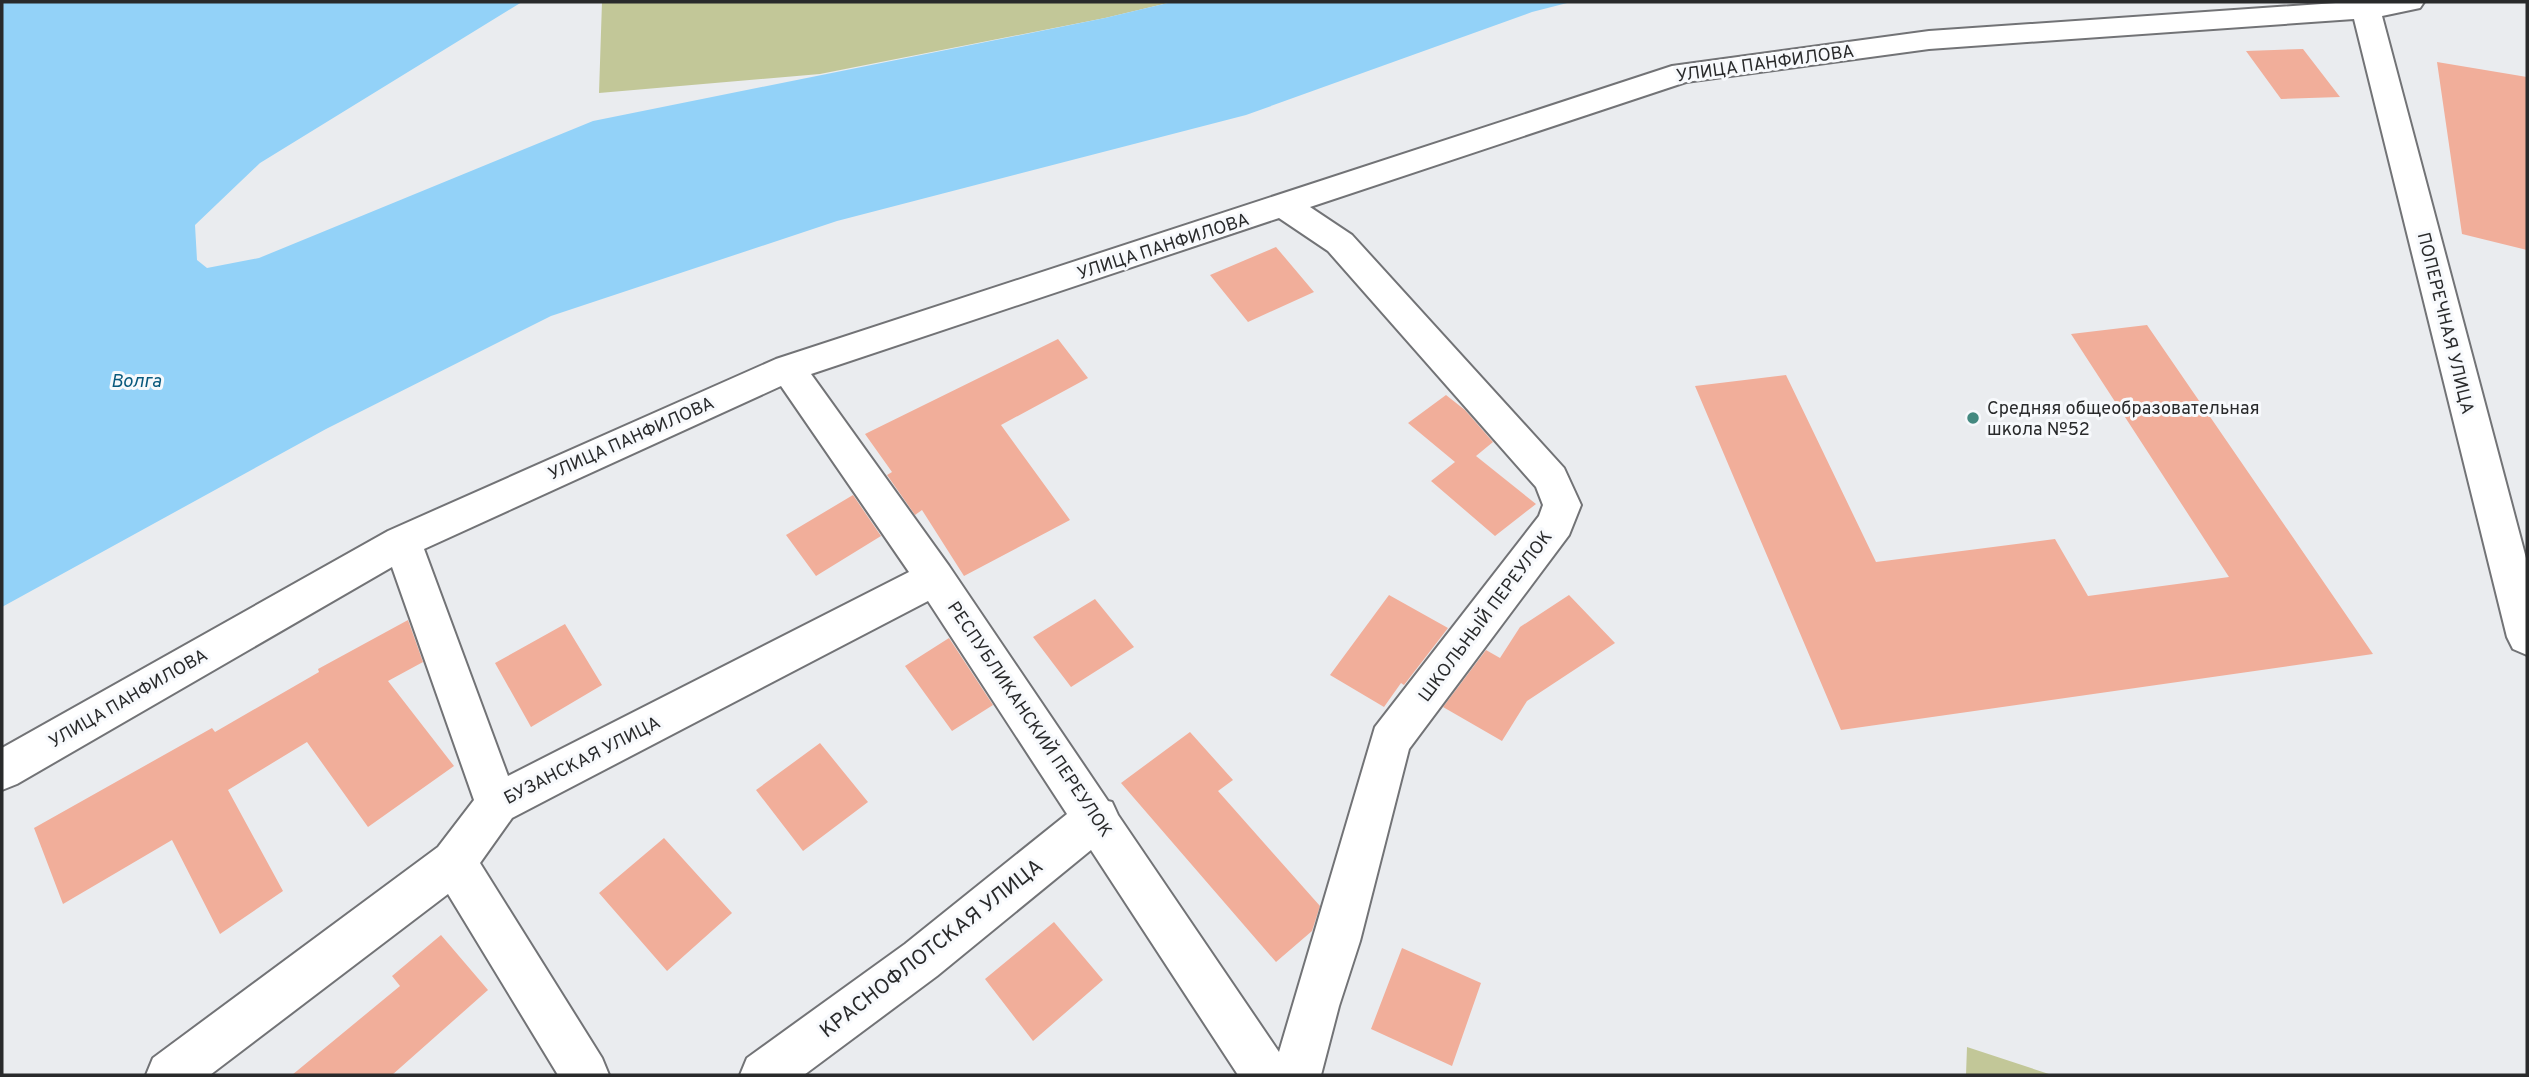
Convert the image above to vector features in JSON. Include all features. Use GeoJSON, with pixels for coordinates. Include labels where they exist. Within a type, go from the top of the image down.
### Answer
{"type":"FeatureCollection","features":[{"type":"Feature","properties":{"kind":"street","name":"УЛИЦА ПАНФИЛОВА"},"geometry":{"type":"LineString","coordinates":[[2,770],[402,542],[788,368],[1682,73],[1930,40],[2410,2]]}},
{"type":"Feature","properties":{"kind":"street","name":"ПОПЕРЕЧНАЯ УЛИЦА"},"geometry":{"type":"LineString","coordinates":[[2365,6],[2527,636]]}},
{"type":"Feature","properties":{"kind":"street","name":"ШКОЛЬНЫЙ ПЕРЕУЛОК"},"geometry":{"type":"LineString","coordinates":[[1285,206],[1340,243],[1551,480],[1562,505],[1555,524],[1390,741],[1337,941],[1315,1006],[1297,1075]]}},
{"type":"Feature","properties":{"kind":"street","name":"РЕСПУБЛИКАНСКИЙ ПЕРЕУЛОК"},"geometry":{"type":"LineString","coordinates":[[788,368],[1097,817],[1266,1075]]}},
{"type":"Feature","properties":{"kind":"street"},"geometry":{"type":"LineString","coordinates":[[402,542],[497,804]]}},
{"type":"Feature","properties":{"kind":"street","name":"БУЗАНСКАЯ УЛИЦА"},"geometry":{"type":"LineString","coordinates":[[170,1075],[454,862],[497,804],[935,578]]}},
{"type":"Feature","properties":{"kind":"street","name":"КРАСНОФЛОТСКАЯ УЛИЦА"},"geometry":{"type":"LineString","coordinates":[[764,1075],[920,960],[1097,817]]}},
{"type":"Feature","properties":{"kind":"street"},"geometry":{"type":"LineString","coordinates":[[454,862],[585,1075]]}},
{"type":"Feature","properties":{"kind":"green space"},"geometry":{"type":"Polygon","coordinates":[[[602,2],[1172,2],[1105,18],[820,74],[599,93],[602,2]]]}},
{"type":"Feature","properties":{"kind":"green space"},"geometry":{"type":"Polygon","coordinates":[[[1967,1047],[2052,1075],[1966,1075],[1967,1047]]]}},
{"type":"Feature","properties":{"kind":"water","name":"Волга"},"geometry":{"type":"Polygon","coordinates":[[[2,2],[522,2],[260,163],[195,225],[197,260],[207,268],[259,258],[593,121],[1105,18],[1172,2],[1571,2],[1532,12],[1246,115],[837,221],[551,316],[326,429],[2,607],[2,2]]]}},
{"type":"Feature","properties":{"kind":"building"},"geometry":{"type":"Polygon","coordinates":[[[2303,49],[2340,97],[2281,99],[2246,51],[2303,49]]]}},
{"type":"Feature","properties":{"kind":"building"},"geometry":{"type":"Polygon","coordinates":[[[2437,62],[2527,77],[2527,250],[2462,234],[2437,62]]]}},
{"type":"Feature","properties":{"kind":"building"},"geometry":{"type":"Polygon","coordinates":[[[1276,247],[1314,292],[1248,322],[1210,275],[1276,247]]]}},
{"type":"Feature","properties":{"kind":"building"},"geometry":{"type":"Polygon","coordinates":[[[2147,325],[2373,654],[1841,730],[1695,386],[1786,375],[1876,562],[2055,539],[2088,596],[2229,577],[2071,334],[2147,325]]]}},
{"type":"Feature","properties":{"kind":"building"},"geometry":{"type":"Polygon","coordinates":[[[1058,339],[1088,378],[1001,425],[1070,520],[964,576],[922,510],[915,515],[887,475],[892,472],[865,434],[1058,339]]]}},
{"type":"Feature","properties":{"kind":"building"},"geometry":{"type":"Polygon","coordinates":[[[1446,395],[1465,410],[1493,442],[1476,456],[1536,504],[1495,536],[1431,481],[1455,462],[1408,423],[1446,395]]]}},
{"type":"Feature","properties":{"kind":"building"},"geometry":{"type":"Polygon","coordinates":[[[853,495],[881,536],[816,576],[786,535],[853,495]]]}},
{"type":"Feature","properties":{"kind":"building"},"geometry":{"type":"Polygon","coordinates":[[[1389,595],[1448,628],[1384,707],[1330,675],[1389,595]]]}},
{"type":"Feature","properties":{"kind":"building"},"geometry":{"type":"Polygon","coordinates":[[[1569,595],[1615,643],[1527,701],[1502,741],[1443,707],[1486,650],[1500,658],[1520,627],[1569,595]]]}},
{"type":"Feature","properties":{"kind":"building"},"geometry":{"type":"Polygon","coordinates":[[[1095,599],[1134,647],[1071,687],[1033,637],[1095,599]]]}},
{"type":"Feature","properties":{"kind":"building"},"geometry":{"type":"Polygon","coordinates":[[[408,620],[423,662],[388,681],[454,766],[368,827],[307,742],[228,790],[283,891],[220,934],[172,840],[63,904],[34,828],[212,728],[215,732],[319,672],[318,669],[408,620]]]}},
{"type":"Feature","properties":{"kind":"building"},"geometry":{"type":"Polygon","coordinates":[[[565,624],[602,685],[531,727],[495,663],[565,624]]]}},
{"type":"Feature","properties":{"kind":"building"},"geometry":{"type":"Polygon","coordinates":[[[949,638],[993,705],[952,731],[905,666],[949,638]]]}},
{"type":"Feature","properties":{"kind":"building"},"geometry":{"type":"Polygon","coordinates":[[[1190,732],[1233,780],[1218,791],[1320,906],[1312,931],[1276,962],[1121,783],[1190,732]]]}},
{"type":"Feature","properties":{"kind":"building"},"geometry":{"type":"Polygon","coordinates":[[[820,743],[868,802],[803,851],[756,790],[820,743]]]}},
{"type":"Feature","properties":{"kind":"building"},"geometry":{"type":"Polygon","coordinates":[[[664,838],[732,913],[667,971],[599,893],[664,838]]]}},
{"type":"Feature","properties":{"kind":"building"},"geometry":{"type":"Polygon","coordinates":[[[1054,922],[1103,980],[1033,1041],[985,979],[1054,922]]]}},
{"type":"Feature","properties":{"kind":"building"},"geometry":{"type":"Polygon","coordinates":[[[441,935],[488,990],[392,1075],[292,1075],[400,986],[392,976],[441,935]]]}},
{"type":"Feature","properties":{"kind":"building"},"geometry":{"type":"Polygon","coordinates":[[[1402,948],[1481,983],[1452,1066],[1371,1029],[1402,948]]]}},
{"type":"Feature","properties":{"kind":"place","name":"Средняя общеобразовательная школа №52"},"geometry":{"type":"Point","coordinates":[1973,418]}}]}
